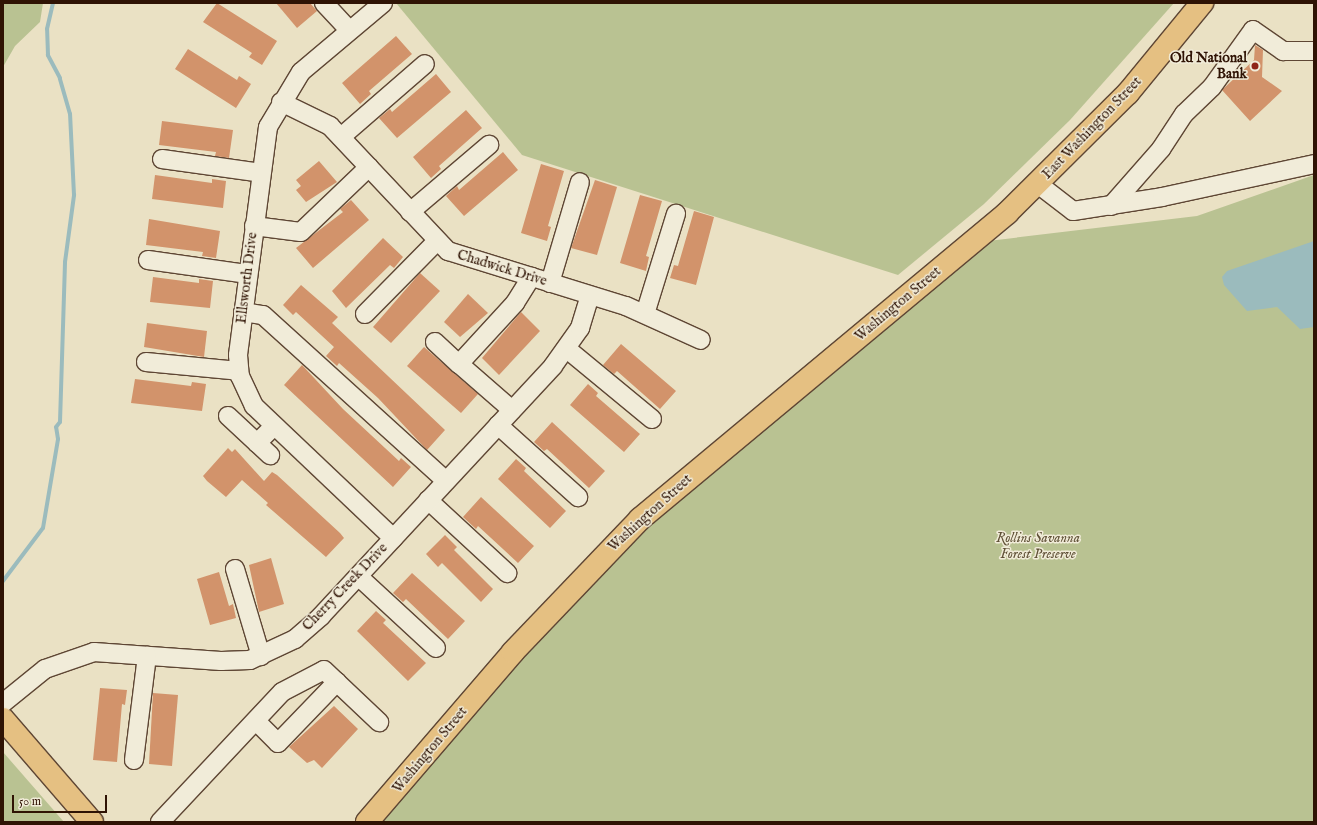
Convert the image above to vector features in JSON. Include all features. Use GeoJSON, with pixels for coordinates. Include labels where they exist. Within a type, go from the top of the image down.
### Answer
{"type":"FeatureCollection","features":[{"type":"Feature","properties":{"kind":"main road","name":"East Washington Street"},"geometry":{"type":"LineString","coordinates":[[971,243],[1038,184],[1128,93],[1202,3]]}},
{"type":"Feature","properties":{"kind":"main road","name":"Washington Street"},"geometry":{"type":"LineString","coordinates":[[367,822],[513,652],[640,519],[971,243]]}},
{"type":"Feature","properties":{"kind":"main road"},"geometry":{"type":"LineString","coordinates":[[3,719],[92,822]]}},
{"type":"Feature","properties":{"kind":"street"},"geometry":{"type":"LineString","coordinates":[[324,3],[350,30]]}},
{"type":"Feature","properties":{"kind":"street","name":"Ellsworth Drive"},"geometry":{"type":"LineString","coordinates":[[383,3],[301,72],[281,102],[268,128],[238,355],[239,372],[254,406],[392,538]]}},
{"type":"Feature","properties":{"kind":"street"},"geometry":{"type":"LineString","coordinates":[[1111,206],[1161,149],[1184,114],[1212,87],[1253,30],[1283,50],[1314,51]]}},
{"type":"Feature","properties":{"kind":"street"},"geometry":{"type":"LineString","coordinates":[[341,137],[425,64]]}},
{"type":"Feature","properties":{"kind":"street","name":"Chadwick Drive"},"geometry":{"type":"LineString","coordinates":[[281,102],[330,126],[436,242],[448,251],[590,295],[645,314],[701,340]]}},
{"type":"Feature","properties":{"kind":"street"},"geometry":{"type":"LineString","coordinates":[[410,212],[490,145]]}},
{"type":"Feature","properties":{"kind":"street"},"geometry":{"type":"LineString","coordinates":[[162,159],[261,173]]}},
{"type":"Feature","properties":{"kind":"street"},"geometry":{"type":"LineString","coordinates":[[1038,184],[1073,211],[1111,206],[1314,164]]}},
{"type":"Feature","properties":{"kind":"street"},"geometry":{"type":"LineString","coordinates":[[254,226],[301,232],[369,167]]}},
{"type":"Feature","properties":{"kind":"street"},"geometry":{"type":"LineString","coordinates":[[550,283],[580,182]]}},
{"type":"Feature","properties":{"kind":"street"},"geometry":{"type":"LineString","coordinates":[[645,314],[676,214]]}},
{"type":"Feature","properties":{"kind":"street"},"geometry":{"type":"LineString","coordinates":[[365,314],[436,242]]}},
{"type":"Feature","properties":{"kind":"street"},"geometry":{"type":"LineString","coordinates":[[148,260],[248,274]]}},
{"type":"Feature","properties":{"kind":"street"},"geometry":{"type":"LineString","coordinates":[[459,364],[515,303],[531,277]]}},
{"type":"Feature","properties":{"kind":"street","name":"Cherry Creek Drive"},"geometry":{"type":"LineString","coordinates":[[3,703],[45,669],[66,660],[94,652],[221,661],[261,656],[295,639],[358,576],[567,349],[580,328],[590,295]]}},
{"type":"Feature","properties":{"kind":"street"},"geometry":{"type":"LineString","coordinates":[[243,312],[263,315],[446,481]]}},
{"type":"Feature","properties":{"kind":"street"},"geometry":{"type":"LineString","coordinates":[[435,342],[512,410]]}},
{"type":"Feature","properties":{"kind":"street"},"geometry":{"type":"LineString","coordinates":[[567,349],[652,419]]}},
{"type":"Feature","properties":{"kind":"street"},"geometry":{"type":"LineString","coordinates":[[146,362],[239,372]]}},
{"type":"Feature","properties":{"kind":"street"},"geometry":{"type":"LineString","coordinates":[[228,416],[264,449],[274,426]]}},
{"type":"Feature","properties":{"kind":"street"},"geometry":{"type":"LineString","coordinates":[[498,425],[578,497]]}},
{"type":"Feature","properties":{"kind":"street"},"geometry":{"type":"LineString","coordinates":[[428,500],[507,572]]}},
{"type":"Feature","properties":{"kind":"street"},"geometry":{"type":"LineString","coordinates":[[235,570],[261,656]]}},
{"type":"Feature","properties":{"kind":"street"},"geometry":{"type":"LineString","coordinates":[[358,576],[436,648]]}},
{"type":"Feature","properties":{"kind":"street"},"geometry":{"type":"LineString","coordinates":[[134,760],[147,656]]}},
{"type":"Feature","properties":{"kind":"street"},"geometry":{"type":"LineString","coordinates":[[160,822],[282,692],[324,670],[379,722]]}},
{"type":"Feature","properties":{"kind":"street"},"geometry":{"type":"LineString","coordinates":[[256,721],[278,743],[337,682]]}},
{"type":"Feature","properties":{"kind":"green space"},"geometry":{"type":"Polygon","coordinates":[[[3,3],[43,3],[40,22],[15,46],[3,67],[3,3]]]}},
{"type":"Feature","properties":{"kind":"green space"},"geometry":{"type":"Polygon","coordinates":[[[396,3],[1174,3],[1070,120],[984,204],[898,275],[522,155],[396,3]]]}},
{"type":"Feature","properties":{"kind":"green space","name":"Rollins Savanna Forest Preserve"},"geometry":{"type":"Polygon","coordinates":[[[1314,175],[1314,822],[367,822],[562,597],[971,243],[1197,216],[1314,175]]]}},
{"type":"Feature","properties":{"kind":"green space"},"geometry":{"type":"Polygon","coordinates":[[[3,752],[64,822],[3,822],[3,752]]]}},
{"type":"Feature","properties":{"kind":"water"},"geometry":{"type":"Polygon","coordinates":[[[1314,241],[1314,327],[1300,329],[1277,307],[1247,311],[1224,285],[1222,277],[1227,271],[1314,241]]]}},
{"type":"Feature","properties":{"kind":"building"},"geometry":{"type":"Polygon","coordinates":[[[217,3],[277,41],[262,65],[249,57],[252,53],[203,22],[217,3]]]}},
{"type":"Feature","properties":{"kind":"building"},"geometry":{"type":"Polygon","coordinates":[[[276,3],[310,3],[317,11],[297,28],[276,3]]]}},
{"type":"Feature","properties":{"kind":"building"},"geometry":{"type":"Polygon","coordinates":[[[396,36],[412,54],[369,91],[371,94],[360,104],[342,83],[396,36]]]}},
{"type":"Feature","properties":{"kind":"building","name":"Old National Bank"},"geometry":{"type":"Polygon","coordinates":[[[1255,45],[1263,50],[1262,77],[1282,91],[1250,121],[1222,90],[1254,60],[1255,45]]]}},
{"type":"Feature","properties":{"kind":"building"},"geometry":{"type":"Polygon","coordinates":[[[188,49],[237,80],[239,76],[251,84],[236,108],[175,69],[188,49]]]}},
{"type":"Feature","properties":{"kind":"building"},"geometry":{"type":"Polygon","coordinates":[[[436,74],[451,92],[397,138],[379,118],[390,109],[392,112],[436,74]]]}},
{"type":"Feature","properties":{"kind":"building"},"geometry":{"type":"Polygon","coordinates":[[[466,110],[482,128],[439,166],[441,169],[431,178],[413,157],[466,110]]]}},
{"type":"Feature","properties":{"kind":"building"},"geometry":{"type":"Polygon","coordinates":[[[162,121],[233,130],[229,158],[215,156],[216,152],[159,145],[162,121]]]}},
{"type":"Feature","properties":{"kind":"building"},"geometry":{"type":"Polygon","coordinates":[[[503,152],[518,170],[464,216],[446,196],[457,186],[459,190],[503,152]]]}},
{"type":"Feature","properties":{"kind":"building"},"geometry":{"type":"Polygon","coordinates":[[[319,161],[337,182],[306,202],[296,190],[301,186],[296,180],[319,161]]]}},
{"type":"Feature","properties":{"kind":"building"},"geometry":{"type":"Polygon","coordinates":[[[541,164],[564,171],[548,226],[551,227],[547,241],[521,233],[541,164]]]}},
{"type":"Feature","properties":{"kind":"building"},"geometry":{"type":"Polygon","coordinates":[[[155,175],[212,183],[212,179],[226,181],[223,208],[152,199],[155,175]]]}},
{"type":"Feature","properties":{"kind":"building"},"geometry":{"type":"Polygon","coordinates":[[[595,180],[617,187],[597,255],[571,248],[595,180]]]}},
{"type":"Feature","properties":{"kind":"building"},"geometry":{"type":"Polygon","coordinates":[[[640,195],[662,201],[646,256],[649,257],[646,271],[620,263],[640,195]]]}},
{"type":"Feature","properties":{"kind":"building"},"geometry":{"type":"Polygon","coordinates":[[[351,200],[369,220],[313,268],[296,248],[343,212],[340,209],[351,200]]]}},
{"type":"Feature","properties":{"kind":"building"},"geometry":{"type":"Polygon","coordinates":[[[694,211],[714,217],[696,285],[670,278],[674,265],[678,266],[694,211]]]}},
{"type":"Feature","properties":{"kind":"building"},"geometry":{"type":"Polygon","coordinates":[[[149,219],[220,231],[216,258],[202,256],[203,252],[146,245],[149,219]]]}},
{"type":"Feature","properties":{"kind":"building"},"geometry":{"type":"Polygon","coordinates":[[[383,238],[403,257],[394,268],[390,265],[346,308],[332,291],[383,238]]]}},
{"type":"Feature","properties":{"kind":"building"},"geometry":{"type":"Polygon","coordinates":[[[420,273],[440,291],[391,343],[373,327],[420,273]]]}},
{"type":"Feature","properties":{"kind":"building"},"geometry":{"type":"Polygon","coordinates":[[[153,277],[199,283],[199,279],[213,281],[210,308],[150,302],[153,277]]]}},
{"type":"Feature","properties":{"kind":"building"},"geometry":{"type":"Polygon","coordinates":[[[301,285],[338,317],[332,323],[445,430],[427,450],[378,398],[339,363],[337,366],[326,356],[334,347],[296,312],[293,315],[283,305],[301,285]]]}},
{"type":"Feature","properties":{"kind":"building"},"geometry":{"type":"Polygon","coordinates":[[[468,294],[488,313],[460,337],[444,322],[468,294]]]}},
{"type":"Feature","properties":{"kind":"building"},"geometry":{"type":"Polygon","coordinates":[[[521,312],[540,331],[499,375],[482,358],[521,312]]]}},
{"type":"Feature","properties":{"kind":"building"},"geometry":{"type":"Polygon","coordinates":[[[147,323],[207,331],[204,357],[144,347],[147,323]]]}},
{"type":"Feature","properties":{"kind":"building"},"geometry":{"type":"Polygon","coordinates":[[[621,344],[676,391],[660,409],[617,371],[614,374],[603,365],[621,344]]]}},
{"type":"Feature","properties":{"kind":"building"},"geometry":{"type":"Polygon","coordinates":[[[424,347],[478,394],[461,413],[407,366],[424,347]]]}},
{"type":"Feature","properties":{"kind":"building"},"geometry":{"type":"Polygon","coordinates":[[[302,365],[343,409],[399,461],[401,458],[411,467],[393,487],[284,385],[302,365]]]}},
{"type":"Feature","properties":{"kind":"building"},"geometry":{"type":"Polygon","coordinates":[[[135,379],[191,386],[192,382],[206,384],[202,411],[131,403],[135,379]]]}},
{"type":"Feature","properties":{"kind":"building"},"geometry":{"type":"Polygon","coordinates":[[[588,384],[598,393],[596,396],[640,434],[624,452],[570,405],[588,384]]]}},
{"type":"Feature","properties":{"kind":"building"},"geometry":{"type":"Polygon","coordinates":[[[552,422],[605,471],[589,488],[547,449],[544,451],[534,442],[552,422]]]}},
{"type":"Feature","properties":{"kind":"building"},"geometry":{"type":"Polygon","coordinates":[[[228,448],[232,452],[235,449],[264,481],[272,472],[277,475],[344,538],[326,557],[266,505],[268,503],[242,480],[226,497],[203,476],[228,448]]]}},
{"type":"Feature","properties":{"kind":"building"},"geometry":{"type":"Polygon","coordinates":[[[516,459],[526,468],[524,471],[566,511],[550,528],[498,479],[516,459]]]}},
{"type":"Feature","properties":{"kind":"building"},"geometry":{"type":"Polygon","coordinates":[[[481,497],[534,546],[518,563],[478,526],[476,529],[463,517],[481,497]]]}},
{"type":"Feature","properties":{"kind":"building"},"geometry":{"type":"Polygon","coordinates":[[[445,535],[457,547],[454,550],[493,589],[481,602],[442,563],[438,567],[426,554],[445,535]]]}},
{"type":"Feature","properties":{"kind":"building"},"geometry":{"type":"Polygon","coordinates":[[[271,558],[284,604],[259,612],[249,565],[271,558]]]}},
{"type":"Feature","properties":{"kind":"building"},"geometry":{"type":"Polygon","coordinates":[[[219,572],[229,606],[233,604],[236,618],[210,625],[197,579],[219,572]]]}},
{"type":"Feature","properties":{"kind":"building"},"geometry":{"type":"Polygon","coordinates":[[[412,573],[465,621],[448,639],[406,599],[403,602],[393,593],[412,573]]]}},
{"type":"Feature","properties":{"kind":"building"},"geometry":{"type":"Polygon","coordinates":[[[376,611],[386,620],[383,623],[426,663],[408,681],[357,631],[376,611]]]}},
{"type":"Feature","properties":{"kind":"building"},"geometry":{"type":"Polygon","coordinates":[[[100,688],[127,690],[125,705],[122,704],[117,762],[93,760],[100,688]]]}},
{"type":"Feature","properties":{"kind":"building"},"geometry":{"type":"Polygon","coordinates":[[[153,693],[178,695],[172,766],[149,764],[153,693]]]}},
{"type":"Feature","properties":{"kind":"building"},"geometry":{"type":"Polygon","coordinates":[[[334,706],[358,729],[322,768],[314,760],[307,763],[289,747],[334,706]]]}},
{"type":"Feature","properties":{"kind":"waterway"},"geometry":{"type":"LineString","coordinates":[[3,581],[43,528],[58,439],[56,427],[60,422],[65,262],[74,195],[70,114],[60,78],[48,55],[47,29],[53,3]]}},
{"type":"Feature","properties":{"kind":"place","name":"Old National Bank"},"geometry":{"type":"Point","coordinates":[1255,66]}}]}
